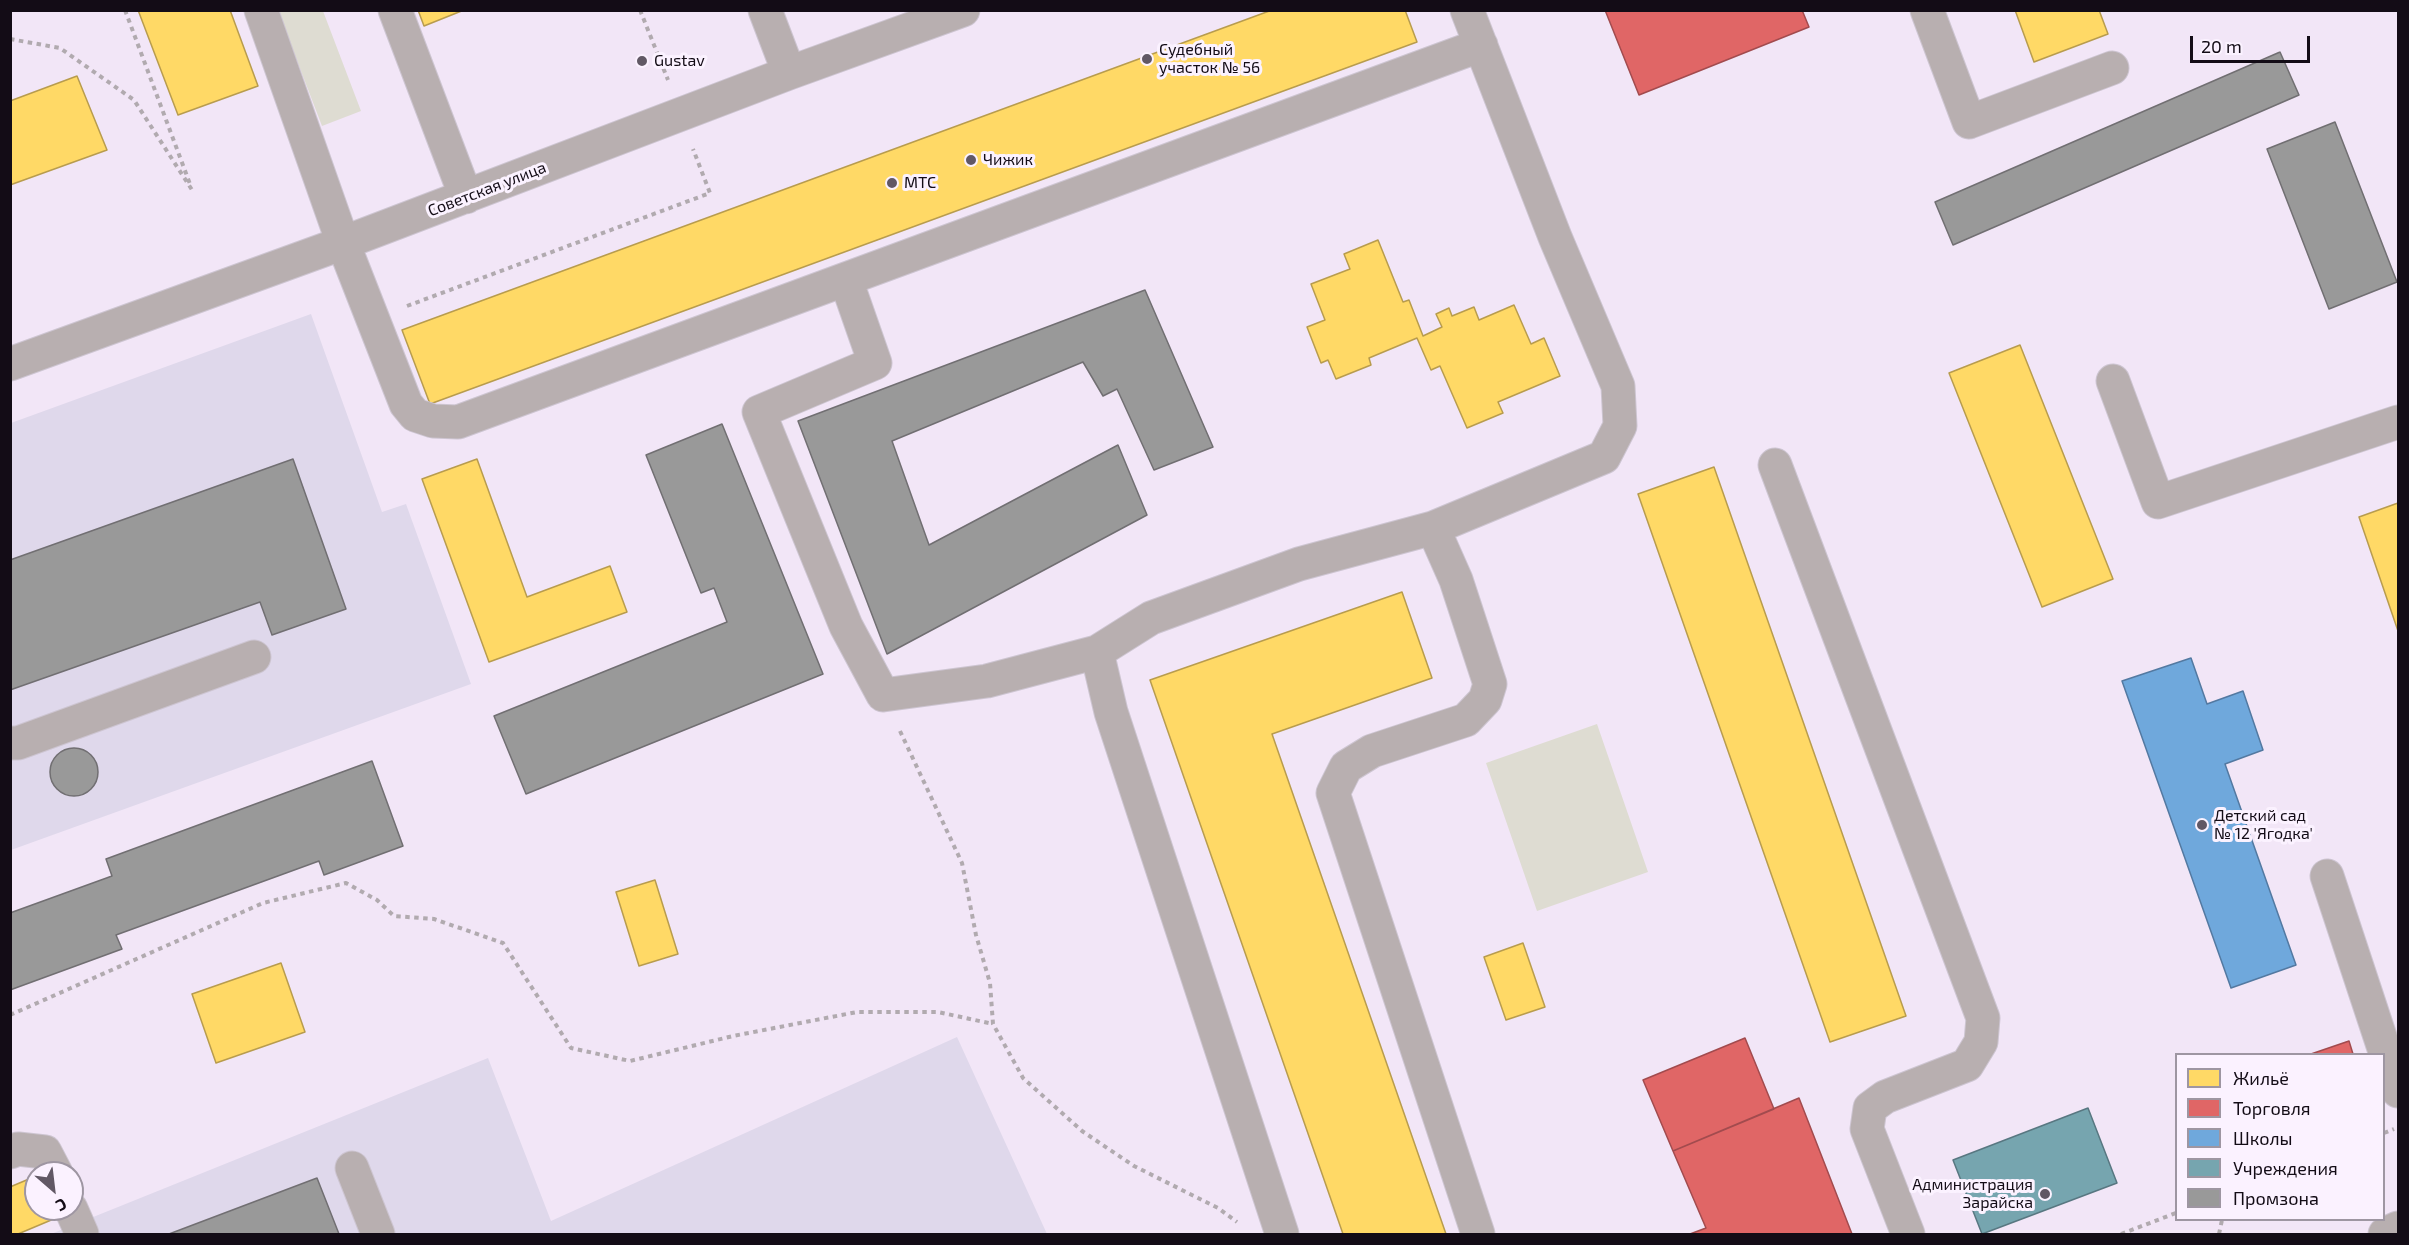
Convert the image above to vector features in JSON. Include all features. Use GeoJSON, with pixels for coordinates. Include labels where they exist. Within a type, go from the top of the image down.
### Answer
{"type":"FeatureCollection","features":[{"type":"Feature","properties":{"kind":"street"},"geometry":{"type":"LineString","coordinates":[[261,10],[343,243],[406,404],[415,415],[433,422],[458,422],[1481,45]]}},
{"type":"Feature","properties":{"kind":"street"},"geometry":{"type":"LineString","coordinates":[[395,10],[466,197]]}},
{"type":"Feature","properties":{"kind":"street"},"geometry":{"type":"LineString","coordinates":[[765,10],[789,73]]}},
{"type":"Feature","properties":{"kind":"street","name":"Советская улица"},"geometry":{"type":"LineString","coordinates":[[10,364],[343,243],[789,73],[963,10]]}},
{"type":"Feature","properties":{"kind":"street"},"geometry":{"type":"LineString","coordinates":[[846,280],[875,363],[759,412],[846,626],[883,696],[987,681],[1097,652],[1161,614],[1299,564],[1433,528],[1604,457],[1620,426],[1618,386],[1556,237],[1467,10]]}},
{"type":"Feature","properties":{"kind":"street"},"geometry":{"type":"LineString","coordinates":[[1927,10],[1969,122],[2112,68]]}},
{"type":"Feature","properties":{"kind":"street"},"geometry":{"type":"LineString","coordinates":[[2114,381],[2158,502],[2398,422]]}},
{"type":"Feature","properties":{"kind":"street"},"geometry":{"type":"LineString","coordinates":[[1775,465],[1983,1018],[1981,1042],[1967,1065],[1885,1097],[1870,1108],[1867,1129],[1908,1234]]}},
{"type":"Feature","properties":{"kind":"street"},"geometry":{"type":"LineString","coordinates":[[1433,528],[1456,580],[1490,684],[1485,699],[1466,720],[1372,751],[1346,767],[1333,793],[1478,1234]]}},
{"type":"Feature","properties":{"kind":"street"},"geometry":{"type":"LineString","coordinates":[[1097,652],[1111,712],[1282,1234]]}},
{"type":"Feature","properties":{"kind":"street"},"geometry":{"type":"LineString","coordinates":[[10,743],[254,657]]}},
{"type":"Feature","properties":{"kind":"street"},"geometry":{"type":"LineString","coordinates":[[2327,876],[2398,1091]]}},
{"type":"Feature","properties":{"kind":"street"},"geometry":{"type":"LineString","coordinates":[[10,1152],[18,1149],[45,1152],[50,1161]]}},
{"type":"Feature","properties":{"kind":"street"},"geometry":{"type":"LineString","coordinates":[[352,1168],[378,1234]]}},
{"type":"Feature","properties":{"kind":"street"},"geometry":{"type":"LineString","coordinates":[[2385,1234],[2398,1228]]}},
{"type":"Feature","properties":{"kind":"path"},"geometry":{"type":"LineString","coordinates":[[10,39],[60,48],[134,100],[194,193],[124,10]]}},
{"type":"Feature","properties":{"kind":"path"},"geometry":{"type":"LineString","coordinates":[[373,319],[710,193],[640,10]]}},
{"type":"Feature","properties":{"kind":"path"},"geometry":{"type":"LineString","coordinates":[[883,696],[962,863],[976,935],[990,982],[993,1024],[1023,1078],[1082,1131],[1134,1166],[1218,1209],[1245,1228]]}},
{"type":"Feature","properties":{"kind":"path"},"geometry":{"type":"LineString","coordinates":[[10,1015],[263,903],[346,883],[377,900],[394,916],[434,919],[503,943],[571,1048],[630,1061],[733,1036],[857,1012],[938,1012],[993,1024]]}},
{"type":"Feature","properties":{"kind":"path"},"geometry":{"type":"LineString","coordinates":[[2121,1234],[2175,1213]]}},
{"type":"Feature","properties":{"kind":"shaded area"},"geometry":{"type":"Polygon","coordinates":[[[278,11],[323,11],[361,111],[322,126],[278,11]]]}},
{"type":"Feature","properties":{"kind":"shaded area"},"geometry":{"type":"Polygon","coordinates":[[[311,314],[382,512],[406,504],[471,684],[11,850],[11,423],[311,314]]]}},
{"type":"Feature","properties":{"kind":"shaded area"},"geometry":{"type":"Polygon","coordinates":[[[1597,724],[1648,872],[1537,911],[1486,763],[1597,724]]]}},
{"type":"Feature","properties":{"kind":"shaded area"},"geometry":{"type":"Polygon","coordinates":[[[957,1037],[1047,1234],[51,1234],[488,1058],[551,1221],[957,1037]]]}},
{"type":"Feature","properties":{"kind":"building: Жильё"},"geometry":{"type":"Polygon","coordinates":[[[138,10],[230,10],[258,86],[178,115],[138,10]]]}},
{"type":"Feature","properties":{"kind":"building: Жильё"},"geometry":{"type":"Polygon","coordinates":[[[418,10],[464,10],[424,26],[418,10]]]}},
{"type":"Feature","properties":{"kind":"building: Жильё"},"geometry":{"type":"Polygon","coordinates":[[[1272,10],[1405,10],[1417,42],[430,404],[402,330],[1272,10]]]}},
{"type":"Feature","properties":{"kind":"building: Жильё"},"geometry":{"type":"Polygon","coordinates":[[[2015,10],[2099,10],[2108,34],[2034,62],[2015,10]]]}},
{"type":"Feature","properties":{"kind":"building: Жильё"},"geometry":{"type":"Polygon","coordinates":[[[77,76],[107,150],[10,185],[10,101],[77,76]]]}},
{"type":"Feature","properties":{"kind":"building: Жильё"},"geometry":{"type":"Polygon","coordinates":[[[1378,240],[1403,302],[1409,300],[1423,336],[1442,327],[1436,314],[1449,308],[1452,316],[1474,307],[1479,320],[1514,305],[1531,344],[1544,338],[1560,376],[1498,402],[1503,413],[1467,428],[1440,366],[1431,370],[1417,338],[1369,358],[1371,365],[1336,379],[1328,360],[1321,363],[1307,327],[1325,320],[1311,284],[1350,269],[1344,254],[1378,240]]]}},
{"type":"Feature","properties":{"kind":"building: Жильё"},"geometry":{"type":"Polygon","coordinates":[[[2020,345],[2113,579],[2042,607],[1949,373],[2020,345]]]}},
{"type":"Feature","properties":{"kind":"building: Жильё"},"geometry":{"type":"Polygon","coordinates":[[[477,459],[527,597],[610,566],[627,612],[489,662],[422,479],[477,459]]]}},
{"type":"Feature","properties":{"kind":"building: Жильё"},"geometry":{"type":"Polygon","coordinates":[[[1714,467],[1906,1016],[1830,1042],[1638,494],[1714,467]]]}},
{"type":"Feature","properties":{"kind":"building: Жильё"},"geometry":{"type":"Polygon","coordinates":[[[2398,503],[2398,631],[2359,517],[2398,503]]]}},
{"type":"Feature","properties":{"kind":"building: Жильё"},"geometry":{"type":"Polygon","coordinates":[[[1402,592],[1432,678],[1272,734],[1446,1234],[1343,1234],[1150,680],[1402,592]]]}},
{"type":"Feature","properties":{"kind":"building: Жильё"},"geometry":{"type":"Polygon","coordinates":[[[655,880],[678,954],[639,966],[616,892],[655,880]]]}},
{"type":"Feature","properties":{"kind":"building: Жильё"},"geometry":{"type":"Polygon","coordinates":[[[1523,943],[1545,1007],[1506,1020],[1484,957],[1523,943]]]}},
{"type":"Feature","properties":{"kind":"building: Жильё"},"geometry":{"type":"Polygon","coordinates":[[[281,963],[305,1032],[216,1063],[192,994],[281,963]]]}},
{"type":"Feature","properties":{"kind":"building: Жильё"},"geometry":{"type":"Polygon","coordinates":[[[24,1181],[24,1221],[49,1221],[18,1234],[10,1234],[10,1187],[24,1181]]]}},
{"type":"Feature","properties":{"kind":"building: Торговля"},"geometry":{"type":"Polygon","coordinates":[[[1605,10],[1802,10],[1809,27],[1639,95],[1605,10]]]}},
{"type":"Feature","properties":{"kind":"building: Торговля"},"geometry":{"type":"Polygon","coordinates":[[[1745,1038],[1774,1109],[1673,1151],[1643,1080],[1745,1038]]]}},
{"type":"Feature","properties":{"kind":"building: Торговля"},"geometry":{"type":"Polygon","coordinates":[[[2349,1041],[2353,1053],[2314,1053],[2349,1041]]]}},
{"type":"Feature","properties":{"kind":"building: Торговля"},"geometry":{"type":"Polygon","coordinates":[[[1799,1098],[1852,1234],[1690,1234],[1706,1228],[1673,1151],[1799,1098]]]}},
{"type":"Feature","properties":{"kind":"building: Школы"},"geometry":{"type":"Polygon","coordinates":[[[2191,658],[2207,704],[2243,691],[2263,750],[2225,764],[2296,965],[2231,988],[2122,681],[2191,658]]]}},
{"type":"Feature","properties":{"kind":"building: Учреждения"},"geometry":{"type":"Polygon","coordinates":[[[2088,1108],[2117,1183],[1982,1234],[1953,1160],[2088,1108]]]}},
{"type":"Feature","properties":{"kind":"building: Промзона"},"geometry":{"type":"Polygon","coordinates":[[[2280,52],[2299,95],[1953,245],[1935,202],[2280,52]]]}},
{"type":"Feature","properties":{"kind":"building: Промзона"},"geometry":{"type":"Polygon","coordinates":[[[2335,122],[2397,282],[2329,309],[2267,149],[2335,122]]]}},
{"type":"Feature","properties":{"kind":"building: Промзона"},"geometry":{"type":"Polygon","coordinates":[[[1145,290],[1213,447],[1154,470],[1117,389],[1103,396],[1083,362],[892,441],[929,545],[1118,445],[1147,515],[887,654],[798,421],[1145,290]]]}},
{"type":"Feature","properties":{"kind":"building: Промзона"},"geometry":{"type":"Polygon","coordinates":[[[722,424],[823,674],[526,794],[494,716],[727,622],[714,588],[701,593],[646,455],[722,424]]]}},
{"type":"Feature","properties":{"kind":"building: Промзона"},"geometry":{"type":"Polygon","coordinates":[[[293,459],[346,609],[272,635],[260,602],[10,690],[10,560],[293,459]]]}},
{"type":"Feature","properties":{"kind":"building: Промзона"},"geometry":{"type":"Polygon","coordinates":[[[69,748],[79,748],[91,755],[98,767],[98,777],[91,789],[79,796],[69,796],[54,785],[50,777],[50,767],[61,752],[69,748]]]}},
{"type":"Feature","properties":{"kind":"building: Промзона"},"geometry":{"type":"Polygon","coordinates":[[[372,761],[403,846],[324,875],[319,861],[116,935],[122,949],[10,990],[10,913],[112,876],[106,859],[372,761]]]}},
{"type":"Feature","properties":{"kind":"building: Промзона"},"geometry":{"type":"Polygon","coordinates":[[[317,1178],[339,1234],[169,1234],[317,1178]]]}},
{"type":"Feature","properties":{"kind":"place","name":"Судебный участок № 56"},"geometry":{"type":"Point","coordinates":[1147,59]}},
{"type":"Feature","properties":{"kind":"place","name":"Gustav"},"geometry":{"type":"Point","coordinates":[642,61]}},
{"type":"Feature","properties":{"kind":"place","name":"Чижик"},"geometry":{"type":"Point","coordinates":[971,160]}},
{"type":"Feature","properties":{"kind":"place","name":"МТС"},"geometry":{"type":"Point","coordinates":[892,183]}},
{"type":"Feature","properties":{"kind":"place","name":"Детский сад № 12 'Ягодка'"},"geometry":{"type":"Point","coordinates":[2202,825]}},
{"type":"Feature","properties":{"kind":"place","name":"Администрация Зарайска"},"geometry":{"type":"Point","coordinates":[2045,1194]}}]}
